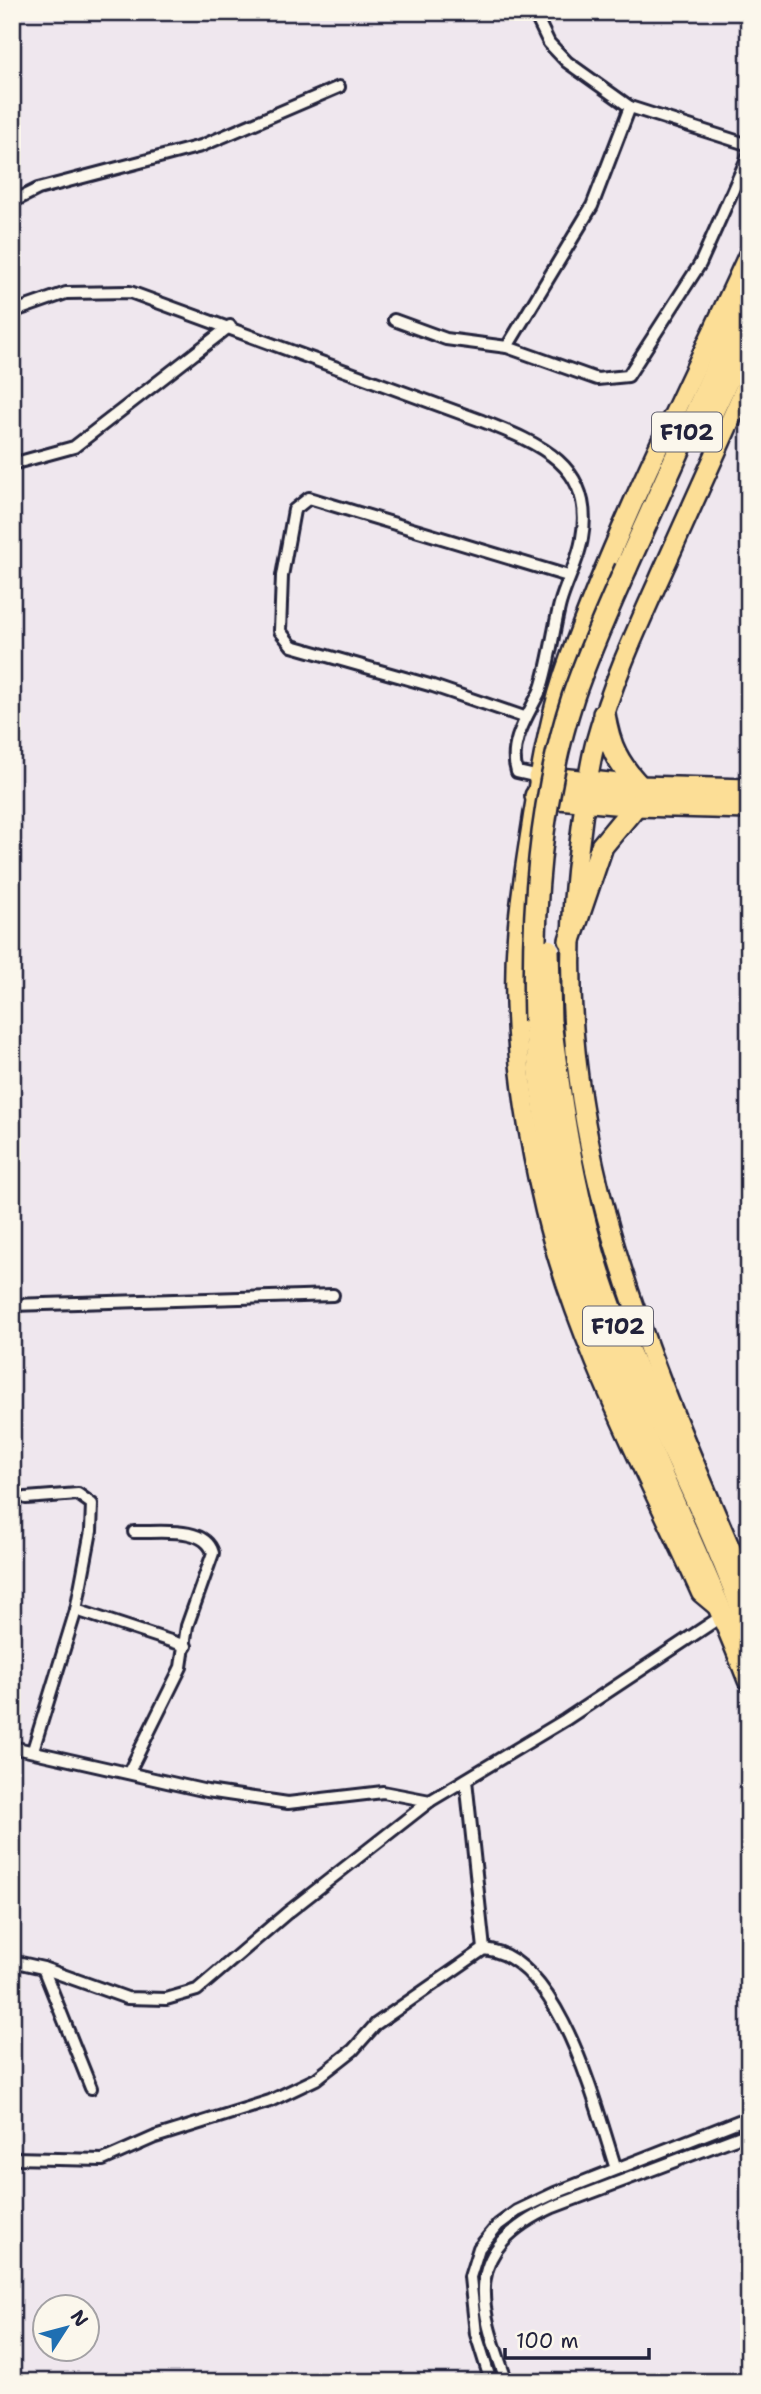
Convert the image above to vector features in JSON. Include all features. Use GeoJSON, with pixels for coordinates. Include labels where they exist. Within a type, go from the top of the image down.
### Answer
{"type":"FeatureCollection","features":[{"type":"Feature","properties":{"kind":"highway","name":"F102"},"geometry":{"type":"LineString","coordinates":[[749,295],[632,571],[586,701],[558,828],[542,1021],[548,1142],[578,1261],[601,1329],[722,1610],[749,1680]]}},
{"type":"Feature","properties":{"kind":"highway","name":"F102"},"geometry":{"type":"LineString","coordinates":[[632,571],[749,334]]}},
{"type":"Feature","properties":{"kind":"highway"},"geometry":{"type":"LineString","coordinates":[[604,714],[608,740],[614,756],[638,796]]}},
{"type":"Feature","properties":{"kind":"highway"},"geometry":{"type":"LineString","coordinates":[[538,787],[749,808]]}},
{"type":"Feature","properties":{"kind":"highway"},"geometry":{"type":"LineString","coordinates":[[638,796],[749,790]]}},
{"type":"Feature","properties":{"kind":"highway"},"geometry":{"type":"LineString","coordinates":[[570,940],[602,846],[638,796]]}},
{"type":"Feature","properties":{"kind":"highway","name":"F102"},"geometry":{"type":"LineString","coordinates":[[542,1021],[565,1136],[596,1259],[613,1311],[746,1621]]}},
{"type":"Feature","properties":{"kind":"main road"},"geometry":{"type":"LineString","coordinates":[[722,1610],[701,1593],[611,1396],[581,1323],[545,1214],[528,1130],[516,1021],[517,936],[538,787],[556,702],[575,645],[609,560],[749,253]]}},
{"type":"Feature","properties":{"kind":"main road"},"geometry":{"type":"LineString","coordinates":[[746,1621],[748,1589],[634,1312],[598,1193],[578,1089],[570,940],[574,881],[587,792],[604,714],[627,651],[749,379]]}},
{"type":"Feature","properties":{"kind":"street"},"geometry":{"type":"LineString","coordinates":[[534,12],[549,43],[567,62],[630,107],[749,145]]}},
{"type":"Feature","properties":{"kind":"street"},"geometry":{"type":"LineString","coordinates":[[12,202],[38,189],[201,146],[339,87]]}},
{"type":"Feature","properties":{"kind":"street"},"geometry":{"type":"LineString","coordinates":[[507,347],[592,206],[630,107]]}},
{"type":"Feature","properties":{"kind":"street"},"geometry":{"type":"LineString","coordinates":[[394,320],[446,339],[507,347],[597,379],[628,376],[700,264],[749,154]]}},
{"type":"Feature","properties":{"kind":"street"},"geometry":{"type":"LineString","coordinates":[[12,312],[66,293],[130,292],[230,326],[357,377],[495,426],[533,441],[557,456],[579,490],[584,511],[582,540],[568,576],[541,690],[524,717],[513,761],[517,772],[538,787]]}},
{"type":"Feature","properties":{"kind":"street"},"geometry":{"type":"LineString","coordinates":[[12,464],[74,447],[230,326]]}},
{"type":"Feature","properties":{"kind":"street"},"geometry":{"type":"LineString","coordinates":[[524,717],[433,686],[292,646],[280,631],[282,576],[294,510],[309,498],[568,576]]}},
{"type":"Feature","properties":{"kind":"street"},"geometry":{"type":"LineString","coordinates":[[12,1305],[333,1296]]}},
{"type":"Feature","properties":{"kind":"street"},"geometry":{"type":"LineString","coordinates":[[26,1498],[78,1494],[92,1504],[91,1531],[76,1610],[33,1750]]}},
{"type":"Feature","properties":{"kind":"street"},"geometry":{"type":"LineString","coordinates":[[129,1772],[181,1667],[187,1626],[213,1552],[210,1543],[202,1536],[134,1532]]}},
{"type":"Feature","properties":{"kind":"street"},"geometry":{"type":"LineString","coordinates":[[76,1610],[186,1646]]}},
{"type":"Feature","properties":{"kind":"street"},"geometry":{"type":"LineString","coordinates":[[12,1961],[43,1968],[127,1998],[166,1999],[197,1990],[287,1913],[430,1801],[565,1720],[705,1628],[716,1620],[722,1610]]}},
{"type":"Feature","properties":{"kind":"street"},"geometry":{"type":"LineString","coordinates":[[12,1747],[207,1791],[288,1803],[383,1792],[430,1801]]}},
{"type":"Feature","properties":{"kind":"street"},"geometry":{"type":"LineString","coordinates":[[466,1780],[484,1950]]}},
{"type":"Feature","properties":{"kind":"street"},"geometry":{"type":"LineString","coordinates":[[12,2158],[103,2160],[155,2137],[261,2104],[299,2088],[353,2050],[376,2024],[484,1950],[507,1955],[524,1965],[552,2001],[588,2081],[616,2169]]}},
{"type":"Feature","properties":{"kind":"street"},"geometry":{"type":"LineString","coordinates":[[43,1968],[91,2088]]}},
{"type":"Feature","properties":{"kind":"street"},"geometry":{"type":"LineString","coordinates":[[491,2382],[476,2334],[470,2277],[479,2248],[498,2225],[517,2211],[616,2169],[749,2118]]}},
{"type":"Feature","properties":{"kind":"street"},"geometry":{"type":"LineString","coordinates":[[507,2382],[485,2310],[484,2278],[496,2247],[523,2221],[749,2133]]}}]}
